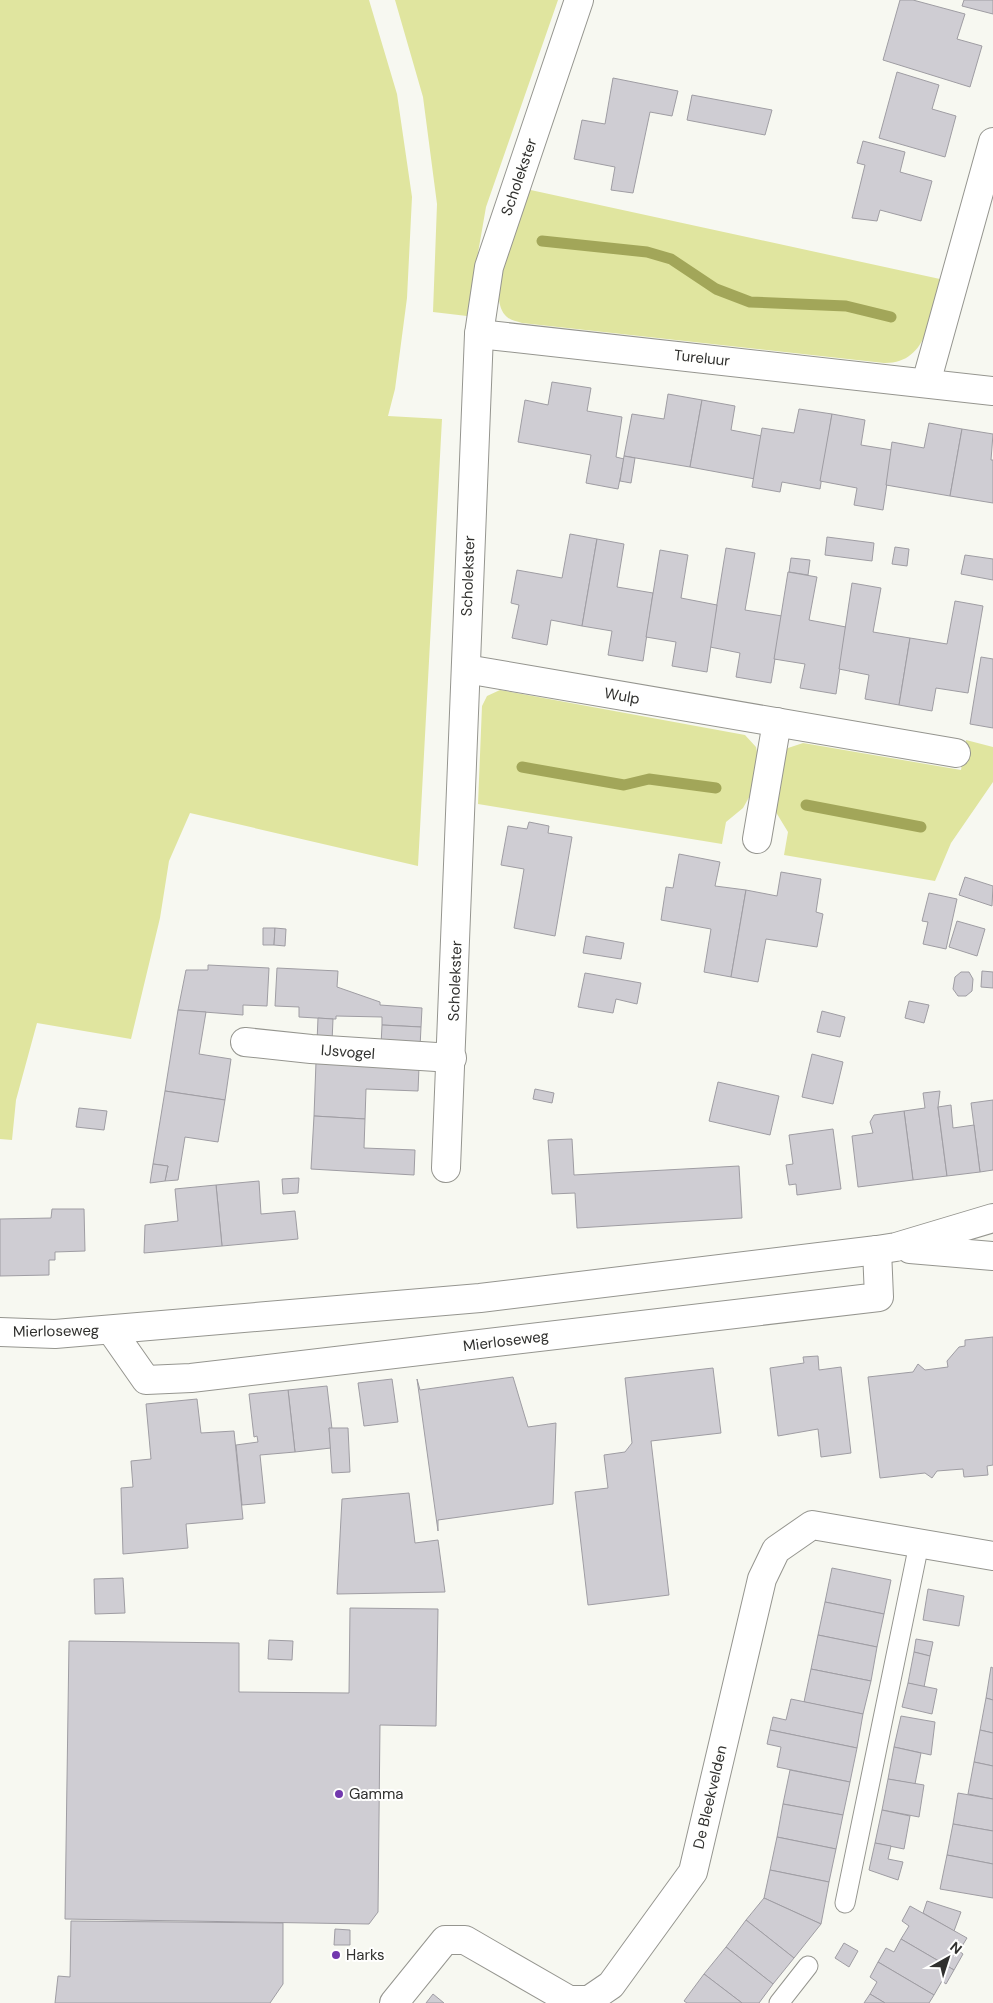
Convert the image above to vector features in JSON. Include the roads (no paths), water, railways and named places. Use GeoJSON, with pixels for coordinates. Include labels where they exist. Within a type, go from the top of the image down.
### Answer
{"type":"FeatureCollection","features":[{"type":"Feature","properties":{"kind":"street","name":"Scholekster"},"geometry":{"type":"LineString","coordinates":[[446,1168],[452,1058],[478,334],[489,268],[579,0]]}},
{"type":"Feature","properties":{"kind":"street"},"geometry":{"type":"LineString","coordinates":[[926,382],[993,142]]}},
{"type":"Feature","properties":{"kind":"street","name":"Tureluur"},"geometry":{"type":"LineString","coordinates":[[478,334],[993,390]]}},
{"type":"Feature","properties":{"kind":"street","name":"Wulp"},"geometry":{"type":"LineString","coordinates":[[466,669],[956,753]]}},
{"type":"Feature","properties":{"kind":"street"},"geometry":{"type":"LineString","coordinates":[[757,839],[777,722]]}},
{"type":"Feature","properties":{"kind":"street","name":"IJsvogel"},"geometry":{"type":"LineString","coordinates":[[245,1042],[311,1049],[452,1058]]}},
{"type":"Feature","properties":{"kind":"street","name":"Mierloseweg"},"geometry":{"type":"LineString","coordinates":[[0,1332],[55,1334],[480,1298],[887,1249],[993,1218]]}},
{"type":"Feature","properties":{"kind":"street","name":"Mierloseweg"},"geometry":{"type":"LineString","coordinates":[[887,1249],[993,1256]]}},
{"type":"Feature","properties":{"kind":"street","name":"Mierloseweg"},"geometry":{"type":"LineString","coordinates":[[111,1330],[146,1380],[191,1378],[880,1297],[887,1249]]}},
{"type":"Feature","properties":{"kind":"street","name":"De Bleekvelden"},"geometry":{"type":"LineString","coordinates":[[394,2003],[445,1940],[465,1940],[569,2000],[589,2000],[611,1985],[693,1872],[762,1579],[776,1550],[812,1525],[993,1556]]}},
{"type":"Feature","properties":{"kind":"lane"},"geometry":{"type":"LineString","coordinates":[[845,1903],[919,1544]]}},
{"type":"Feature","properties":{"kind":"lane"},"geometry":{"type":"LineString","coordinates":[[784,2001],[808,1966]]}},
{"type":"Feature","properties":{"kind":"waterway"},"geometry":{"type":"LineString","coordinates":[[542,241],[647,252],[671,259],[716,289],[750,302],[846,306],[891,317]]}},
{"type":"Feature","properties":{"kind":"waterway"},"geometry":{"type":"LineString","coordinates":[[522,767],[624,785],[649,779],[716,788]]}},
{"type":"Feature","properties":{"kind":"waterway"},"geometry":{"type":"LineString","coordinates":[[806,805],[921,827]]}},
{"type":"Feature","properties":{"kind":"place","name":"Gamma"},"geometry":{"type":"Point","coordinates":[339,1794]}},
{"type":"Feature","properties":{"kind":"place","name":"Harks"},"geometry":{"type":"Point","coordinates":[336,1955]}}]}
